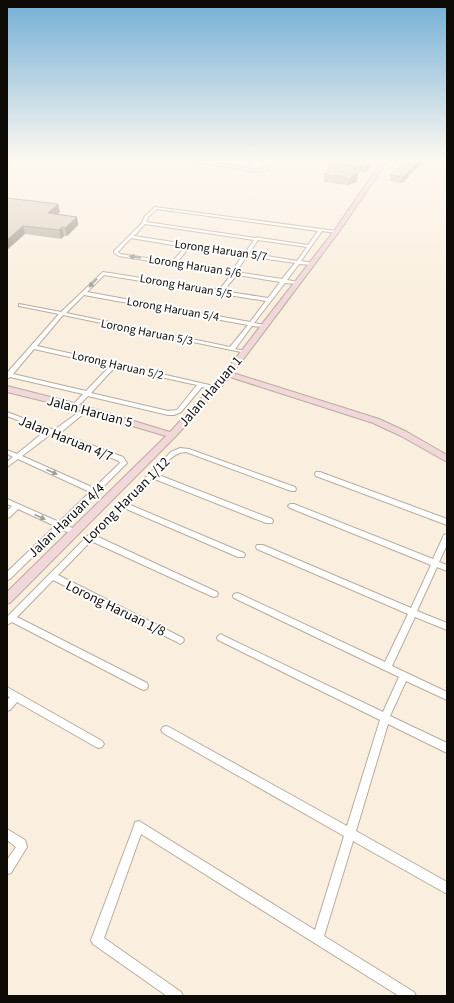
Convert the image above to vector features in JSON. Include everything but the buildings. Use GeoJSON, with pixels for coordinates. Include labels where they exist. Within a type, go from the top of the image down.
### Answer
{"type":"FeatureCollection","features":[{"type":"Feature","properties":{"kind":"main road","name":"Jalan Haruan 1"},"geometry":{"type":"LineString","coordinates":[[7,599],[172,435],[216,388],[336,232],[353,207]]}},
{"type":"Feature","properties":{"kind":"main road"},"geometry":{"type":"LineString","coordinates":[[228,374],[376,421],[404,434],[447,459]]}},
{"type":"Feature","properties":{"kind":"main road","name":"Jalan Haruan 5"},"geometry":{"type":"LineString","coordinates":[[7,389],[86,408],[172,435]]}},
{"type":"Feature","properties":{"kind":"street"},"geometry":{"type":"LineString","coordinates":[[130,237],[144,223],[146,216],[156,208],[336,232]]}},
{"type":"Feature","properties":{"kind":"street"},"geometry":{"type":"LineString","coordinates":[[144,223],[308,246]]}},
{"type":"Feature","properties":{"kind":"street"},"geometry":{"type":"LineString","coordinates":[[232,349],[298,262],[308,246],[313,243],[321,230]]}},
{"type":"Feature","properties":{"kind":"street","name":"Lorong Haruan 5/7"},"geometry":{"type":"LineString","coordinates":[[130,237],[311,264]]}},
{"type":"Feature","properties":{"kind":"street","name":"Lorong Haruan 5/6"},"geometry":{"type":"LineString","coordinates":[[130,237],[116,254],[296,283]]}},
{"type":"Feature","properties":{"kind":"street"},"geometry":{"type":"LineString","coordinates":[[220,292],[258,238]]}},
{"type":"Feature","properties":{"kind":"street"},"geometry":{"type":"LineString","coordinates":[[174,263],[189,246]]}},
{"type":"Feature","properties":{"kind":"street","name":"Lorong Haruan 5/5"},"geometry":{"type":"LineString","coordinates":[[83,293],[103,273],[269,300]]}},
{"type":"Feature","properties":{"kind":"street"},"geometry":{"type":"LineString","coordinates":[[83,293],[8,376],[168,413],[179,411],[201,384]]}},
{"type":"Feature","properties":{"kind":"street","name":"Lorong Haruan 5/4"},"geometry":{"type":"LineString","coordinates":[[83,293],[263,326]]}},
{"type":"Feature","properties":{"kind":"street","name":"Lorong Haruan 5/3"},"geometry":{"type":"LineString","coordinates":[[21,305],[62,315],[244,352]]}},
{"type":"Feature","properties":{"kind":"street","name":"Lorong Haruan 5/2"},"geometry":{"type":"LineString","coordinates":[[34,347],[115,364],[216,388]]}},
{"type":"Feature","properties":{"kind":"street"},"geometry":{"type":"LineString","coordinates":[[76,406],[115,364]]}},
{"type":"Feature","properties":{"kind":"street"},"geometry":{"type":"LineString","coordinates":[[7,464],[86,408]]}},
{"type":"Feature","properties":{"kind":"street","name":"Jalan Haruan 4/7"},"geometry":{"type":"LineString","coordinates":[[7,414],[120,459],[124,463]]}},
{"type":"Feature","properties":{"kind":"street","name":"Lorong Haruan 1/12"},"geometry":{"type":"LineString","coordinates":[[9,620],[173,453],[180,450],[188,450],[293,489]]}},
{"type":"Feature","properties":{"kind":"street"},"geometry":{"type":"LineString","coordinates":[[7,452],[96,491]]}},
{"type":"Feature","properties":{"kind":"street","name":"Jalan Haruan 4/4"},"geometry":{"type":"LineString","coordinates":[[7,577],[124,463]]}},
{"type":"Feature","properties":{"kind":"street"},"geometry":{"type":"LineString","coordinates":[[318,474],[447,522]]}},
{"type":"Feature","properties":{"kind":"street"},"geometry":{"type":"LineString","coordinates":[[151,475],[269,521]]}},
{"type":"Feature","properties":{"kind":"street"},"geometry":{"type":"LineString","coordinates":[[7,501],[74,532]]}},
{"type":"Feature","properties":{"kind":"street"},"geometry":{"type":"LineString","coordinates":[[122,504],[241,555]]}},
{"type":"Feature","properties":{"kind":"street"},"geometry":{"type":"LineString","coordinates":[[7,515],[17,506]]}},
{"type":"Feature","properties":{"kind":"street"},"geometry":{"type":"LineString","coordinates":[[292,506],[447,568]]}},
{"type":"Feature","properties":{"kind":"street"},"geometry":{"type":"LineString","coordinates":[[90,537],[214,594]]}},
{"type":"Feature","properties":{"kind":"street"},"geometry":{"type":"LineString","coordinates":[[387,668],[447,537]]}},
{"type":"Feature","properties":{"kind":"street"},"geometry":{"type":"LineString","coordinates":[[260,547],[447,627]]}},
{"type":"Feature","properties":{"kind":"street","name":"Lorong Haruan 1/8"},"geometry":{"type":"LineString","coordinates":[[52,576],[180,640]]}},
{"type":"Feature","properties":{"kind":"street"},"geometry":{"type":"LineString","coordinates":[[237,596],[447,696]]}},
{"type":"Feature","properties":{"kind":"street"},"geometry":{"type":"LineString","coordinates":[[9,620],[144,686]]}},
{"type":"Feature","properties":{"kind":"street"},"geometry":{"type":"LineString","coordinates":[[221,638],[447,748]]}},
{"type":"Feature","properties":{"kind":"street"},"geometry":{"type":"LineString","coordinates":[[318,938],[385,717],[404,676]]}},
{"type":"Feature","properties":{"kind":"street"},"geometry":{"type":"LineString","coordinates":[[7,691],[99,744]]}},
{"type":"Feature","properties":{"kind":"street"},"geometry":{"type":"LineString","coordinates":[[7,707],[16,696]]}},
{"type":"Feature","properties":{"kind":"street"},"geometry":{"type":"LineString","coordinates":[[166,730],[447,888]]}},
{"type":"Feature","properties":{"kind":"street"},"geometry":{"type":"LineString","coordinates":[[177,996],[97,940],[139,826],[410,996]]}},
{"type":"Feature","properties":{"kind":"street"},"geometry":{"type":"LineString","coordinates":[[7,834],[22,844],[22,849],[7,869]]}}]}
